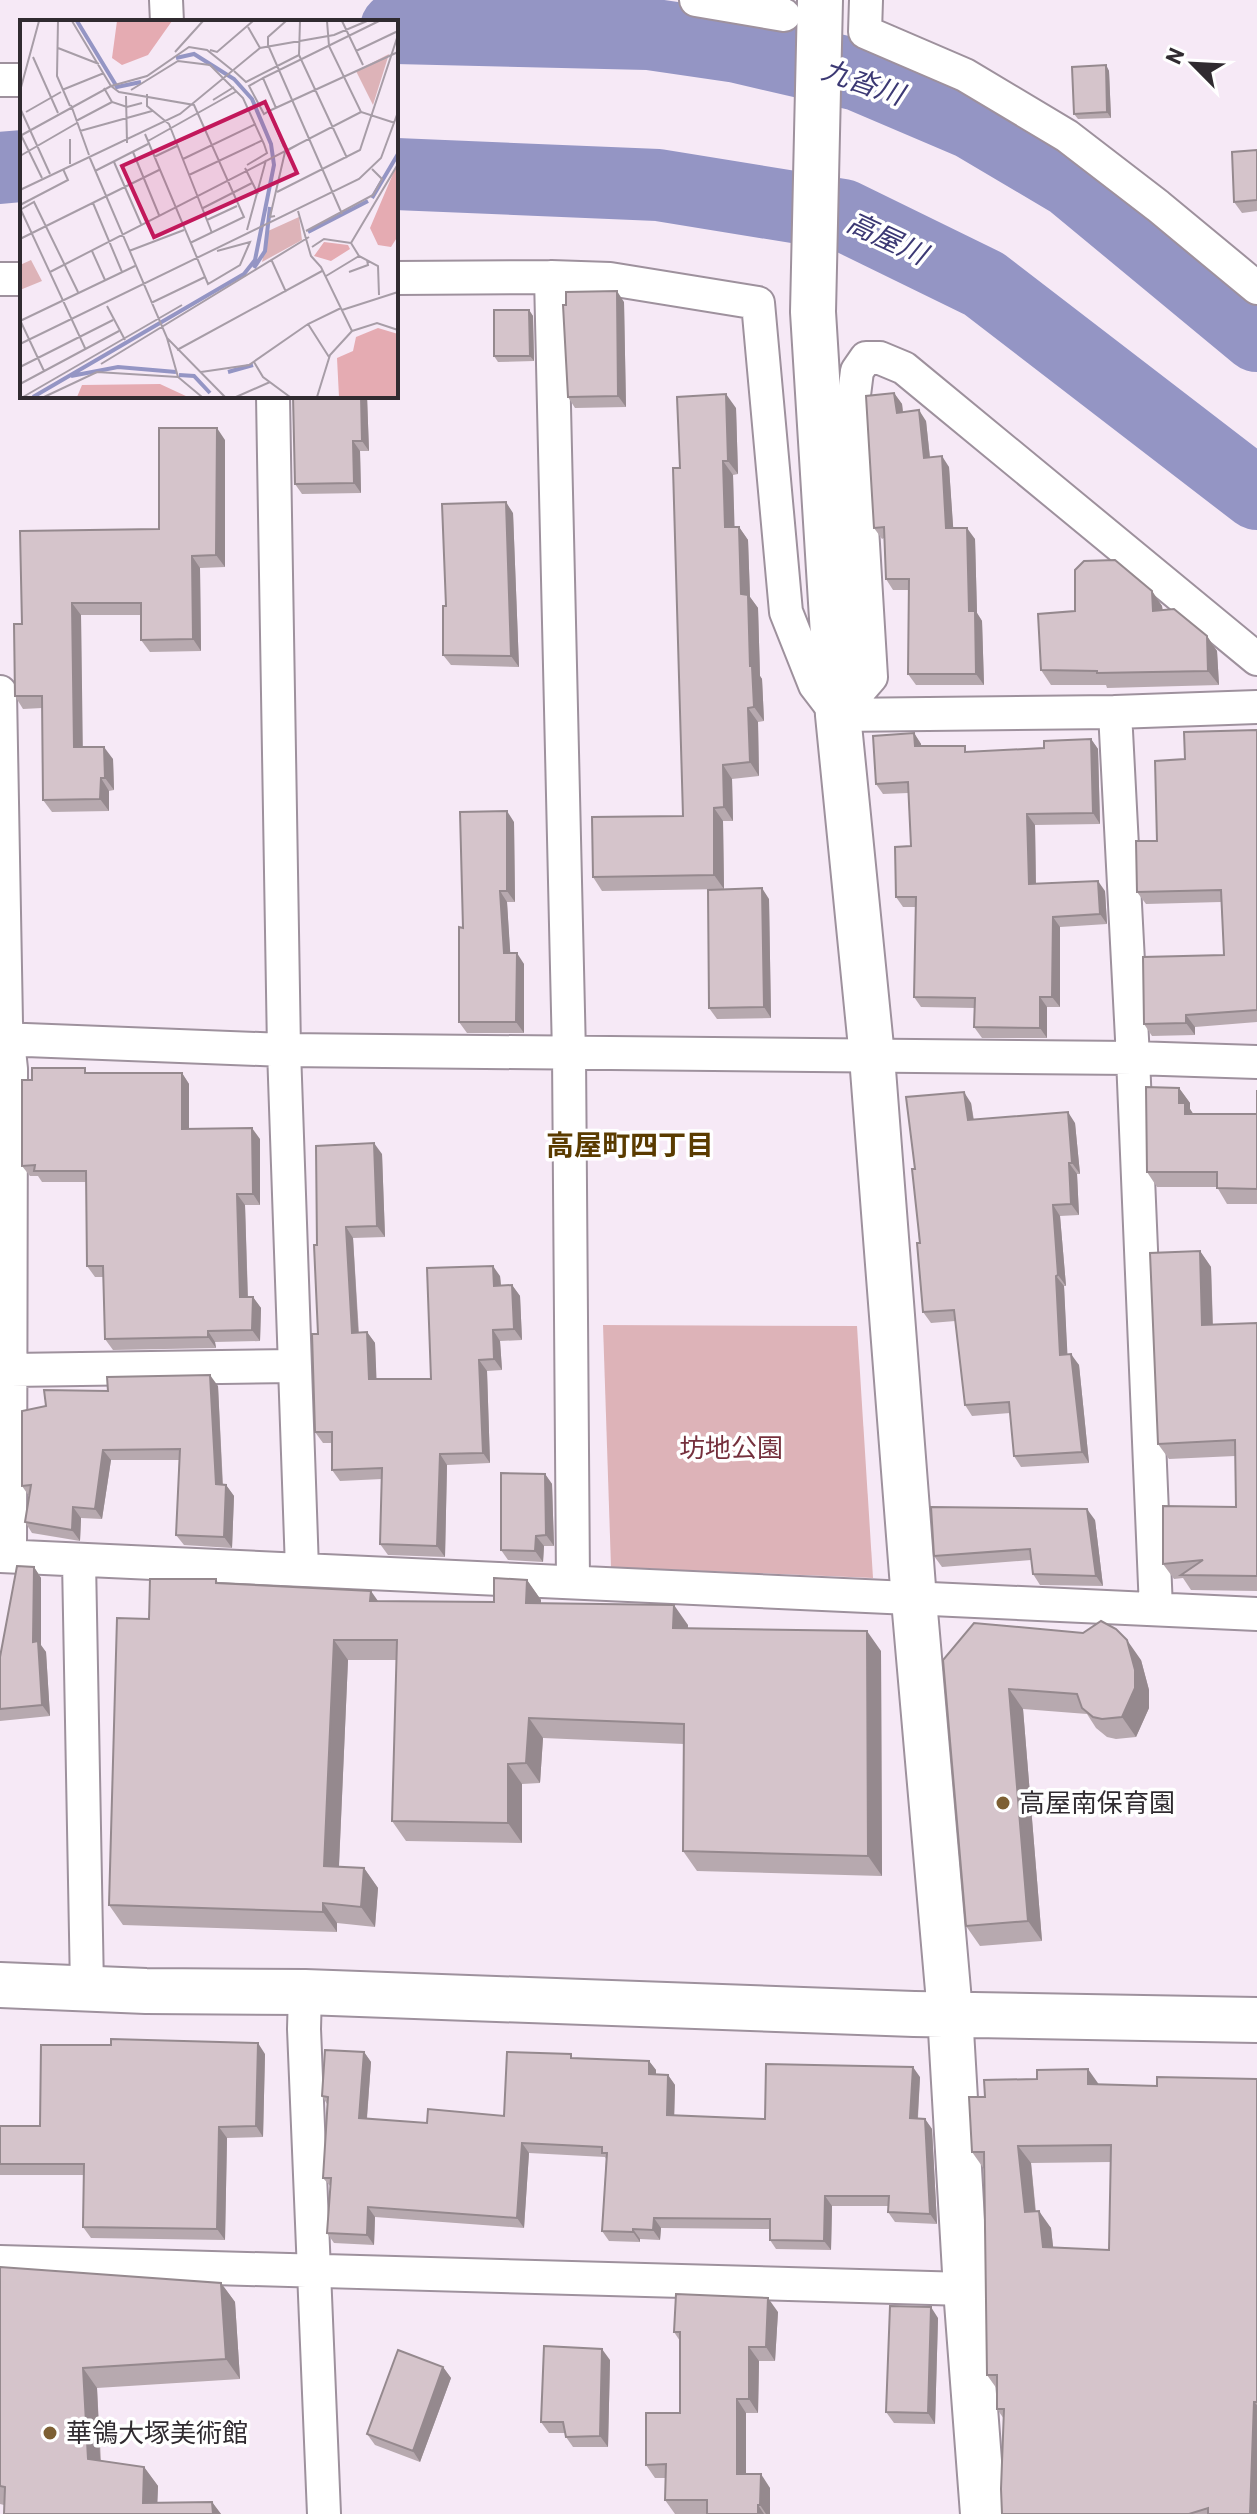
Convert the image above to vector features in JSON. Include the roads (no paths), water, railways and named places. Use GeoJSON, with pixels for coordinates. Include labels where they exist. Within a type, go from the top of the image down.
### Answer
{"type":"FeatureCollection","features":[{"type":"Feature","properties":{"kind":"street"},"geometry":{"type":"LineString","coordinates":[[166,0],[167,20]]}},
{"type":"Feature","properties":{"kind":"street"},"geometry":{"type":"LineString","coordinates":[[696,0],[811,18],[965,75],[1067,136],[1257,288]]}},
{"type":"Feature","properties":{"kind":"street"},"geometry":{"type":"LineString","coordinates":[[811,18],[866,0]]}},
{"type":"Feature","properties":{"kind":"street"},"geometry":{"type":"LineString","coordinates":[[811,18],[813,312],[838,715],[872,1057],[950,2013],[983,2514]]}},
{"type":"Feature","properties":{"kind":"street"},"geometry":{"type":"LineString","coordinates":[[551,277],[569,1054],[573,1582]]}},
{"type":"Feature","properties":{"kind":"street"},"geometry":{"type":"LineString","coordinates":[[398,278],[610,279],[758,303],[786,612],[815,685],[838,715]]}},
{"type":"Feature","properties":{"kind":"street"},"geometry":{"type":"LineString","coordinates":[[838,715],[871,677],[854,395],[857,371],[866,358],[880,358],[904,368],[1257,659]]}},
{"type":"Feature","properties":{"kind":"street"},"geometry":{"type":"LineString","coordinates":[[273,398],[284,1050],[302,1569]]}},
{"type":"Feature","properties":{"kind":"street"},"geometry":{"type":"LineString","coordinates":[[0,692],[4,1039],[11,1069],[11,1370],[5,1556],[1257,1614]]}},
{"type":"Feature","properties":{"kind":"street"},"geometry":{"type":"LineString","coordinates":[[838,715],[1257,707]]}},
{"type":"Feature","properties":{"kind":"street"},"geometry":{"type":"LineString","coordinates":[[1115,712],[1156,1609]]}},
{"type":"Feature","properties":{"kind":"street"},"geometry":{"type":"LineString","coordinates":[[4,1039],[284,1050],[1133,1058],[1257,1062]]}},
{"type":"Feature","properties":{"kind":"street"},"geometry":{"type":"LineString","coordinates":[[11,1370],[295,1366]]}},
{"type":"Feature","properties":{"kind":"street"},"geometry":{"type":"LineString","coordinates":[[79,1561],[87,1988]]}},
{"type":"Feature","properties":{"kind":"street"},"geometry":{"type":"LineString","coordinates":[[0,1985],[305,1992],[914,2014],[1257,2020]]}},
{"type":"Feature","properties":{"kind":"street"},"geometry":{"type":"LineString","coordinates":[[305,1992],[312,2269],[324,2514]]}},
{"type":"Feature","properties":{"kind":"street"},"geometry":{"type":"LineString","coordinates":[[0,2262],[966,2289]]}},
{"type":"Feature","properties":{"kind":"waterway","name":"九沓川"},"geometry":{"type":"LineString","coordinates":[[398,28],[648,34],[737,47],[858,75],[973,124],[1071,182],[1257,336]]}},
{"type":"Feature","properties":{"kind":"waterway","name":"高屋川"},"geometry":{"type":"LineString","coordinates":[[0,168],[20,166]]}},
{"type":"Feature","properties":{"kind":"waterway","name":"高屋川"},"geometry":{"type":"LineString","coordinates":[[398,174],[658,185],[843,215],[984,284],[1257,494]]}},
{"type":"Feature","properties":{"kind":"place","name":"高屋南保育園"},"geometry":{"type":"Point","coordinates":[1003,1803]}},
{"type":"Feature","properties":{"kind":"place","name":"華鴒大塚美術館"},"geometry":{"type":"Point","coordinates":[50,2433]}},
{"type":"Feature","properties":{"kind":"district","name":"高屋町四丁目"},"geometry":{"type":"Point","coordinates":[630,1145]}},
{"type":"Feature","properties":{"kind":"park label","name":"坊地公園"},"geometry":{"type":"Point","coordinates":[731,1448]}}]}
